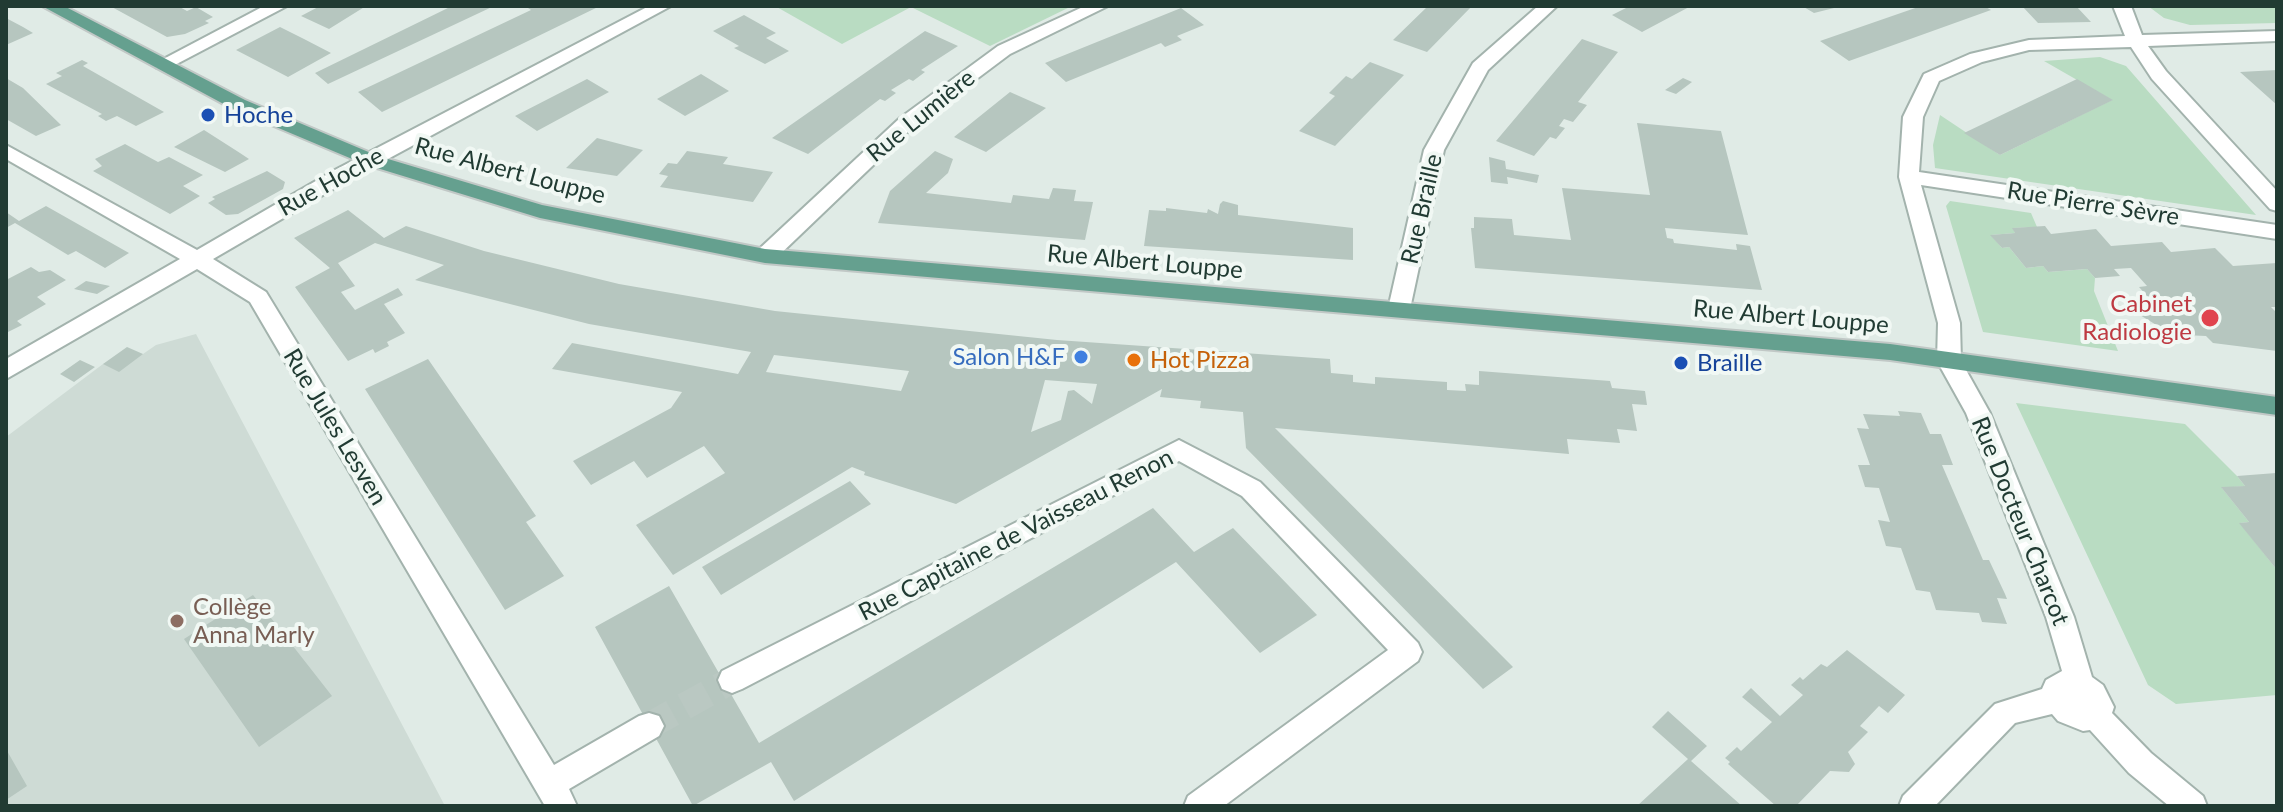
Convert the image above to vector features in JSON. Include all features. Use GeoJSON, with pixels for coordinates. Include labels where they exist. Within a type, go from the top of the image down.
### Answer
{"type":"FeatureCollection","features":[{"type":"Feature","properties":{"kind":"main road","name":"Rue Albert Louppe"},"geometry":{"type":"LineString","coordinates":[[51,6],[238,104],[371,160],[540,211],[765,256],[1890,352],[2277,406]]}},
{"type":"Feature","properties":{"kind":"street"},"geometry":{"type":"LineString","coordinates":[[163,64],[278,6]]}},
{"type":"Feature","properties":{"kind":"street","name":"Rue Hoche"},"geometry":{"type":"LineString","coordinates":[[6,370],[371,160],[662,6]]}},
{"type":"Feature","properties":{"kind":"street","name":"Rue Lumière"},"geometry":{"type":"LineString","coordinates":[[765,256],[907,122],[1004,50],[1099,6]]}},
{"type":"Feature","properties":{"kind":"street","name":"Rue Braille"},"geometry":{"type":"LineString","coordinates":[[1399,309],[1434,150],[1480,67],[1548,6]]}},
{"type":"Feature","properties":{"kind":"street"},"geometry":{"type":"LineString","coordinates":[[2122,6],[2135,40],[2159,75],[2277,204]]}},
{"type":"Feature","properties":{"kind":"street"},"geometry":{"type":"LineString","coordinates":[[1949,361],[1949,323],[1909,177],[1913,117],[1931,78],[1976,58],[2029,45],[2277,36]]}},
{"type":"Feature","properties":{"kind":"street","name":"Rue Jules Lesven"},"geometry":{"type":"LineString","coordinates":[[6,151],[258,297],[555,796]]}},
{"type":"Feature","properties":{"kind":"street","name":"Rue Pierre Sèvre"},"geometry":{"type":"LineString","coordinates":[[1909,177],[2277,232]]}},
{"type":"Feature","properties":{"kind":"street","name":"Rue Docteur Charcot"},"geometry":{"type":"LineString","coordinates":[[1949,361],[1978,413],[2060,617],[2069,693],[2093,694],[2100,707],[2096,716],[2140,763],[2192,806]]}},
{"type":"Feature","properties":{"kind":"street","name":"Rue Capitaine de Vaisseau Renon"},"geometry":{"type":"LineString","coordinates":[[732,680],[1179,450],[1251,489],[1408,652],[1199,806]]}},
{"type":"Feature","properties":{"kind":"street"},"geometry":{"type":"LineString","coordinates":[[1914,806],[2005,713],[2069,693]]}},
{"type":"Feature","properties":{"kind":"street"},"geometry":{"type":"LineString","coordinates":[[555,796],[649,726]]}},
{"type":"Feature","properties":{"kind":"shaded area","name":"Collège Anna Marly"},"geometry":{"type":"Polygon","coordinates":[[[196,334],[445,806],[6,806],[6,437],[103,364],[143,354],[156,345],[196,334]]]}},
{"type":"Feature","properties":{"kind":"green space"},"geometry":{"type":"Polygon","coordinates":[[[775,6],[1072,6],[990,46],[911,7],[842,44],[775,6]]]}},
{"type":"Feature","properties":{"kind":"green space"},"geometry":{"type":"Polygon","coordinates":[[[2148,6],[2277,6],[2277,23],[2190,25],[2164,18],[2148,6]]]}},
{"type":"Feature","properties":{"kind":"green space"},"geometry":{"type":"Polygon","coordinates":[[[2100,57],[2126,66],[2256,215],[1935,168],[1933,145],[1940,115],[2000,155],[2112,100],[2044,61],[2100,57]]]}},
{"type":"Feature","properties":{"kind":"green space"},"geometry":{"type":"Polygon","coordinates":[[[1950,201],[2031,213],[2037,227],[2013,228],[2015,233],[1991,235],[2002,248],[2009,247],[2026,268],[2043,266],[2048,272],[2087,269],[2095,278],[2094,291],[2118,351],[1983,332],[1946,206],[1950,201]]]}},
{"type":"Feature","properties":{"kind":"green space"},"geometry":{"type":"Polygon","coordinates":[[[2016,403],[2185,424],[2237,476],[2245,486],[2222,488],[2249,522],[2240,523],[2277,570],[2277,695],[2176,704],[2148,685],[2016,403]]]}},
{"type":"Feature","properties":{"kind":"building"},"geometry":{"type":"Polygon","coordinates":[[[110,6],[178,6],[187,11],[196,7],[213,17],[205,21],[209,23],[185,34],[167,37],[110,6]]]}},
{"type":"Feature","properties":{"kind":"building"},"geometry":{"type":"Polygon","coordinates":[[[320,6],[366,6],[329,29],[301,16],[320,6]]]}},
{"type":"Feature","properties":{"kind":"building"},"geometry":{"type":"Polygon","coordinates":[[[452,6],[494,6],[328,84],[315,73],[452,6]]]}},
{"type":"Feature","properties":{"kind":"building"},"geometry":{"type":"Polygon","coordinates":[[[525,6],[600,6],[382,112],[358,92],[531,10],[525,6]]]}},
{"type":"Feature","properties":{"kind":"building"},"geometry":{"type":"Polygon","coordinates":[[[1428,6],[1472,6],[1427,52],[1393,40],[1428,6]]]}},
{"type":"Feature","properties":{"kind":"building"},"geometry":{"type":"Polygon","coordinates":[[[1630,6],[1691,6],[1642,32],[1612,15],[1630,6]]]}},
{"type":"Feature","properties":{"kind":"building"},"geometry":{"type":"Polygon","coordinates":[[[1802,6],[1837,6],[1838,7],[1814,13],[1802,6]]]}},
{"type":"Feature","properties":{"kind":"building"},"geometry":{"type":"Polygon","coordinates":[[[1921,6],[1984,6],[1991,10],[1849,61],[1820,41],[1921,6]]]}},
{"type":"Feature","properties":{"kind":"building"},"geometry":{"type":"Polygon","coordinates":[[[2022,6],[2076,6],[2091,22],[2038,23],[2022,6]]]}},
{"type":"Feature","properties":{"kind":"building"},"geometry":{"type":"Polygon","coordinates":[[[1181,8],[1204,25],[1177,36],[1182,40],[1165,47],[1161,43],[1066,82],[1045,63],[1181,8]]]}},
{"type":"Feature","properties":{"kind":"building"},"geometry":{"type":"Polygon","coordinates":[[[744,15],[776,33],[766,38],[789,51],[765,64],[734,48],[739,46],[713,31],[744,15]]]}},
{"type":"Feature","properties":{"kind":"building"},"geometry":{"type":"Polygon","coordinates":[[[6,18],[23,27],[33,33],[6,45],[6,18]]]}},
{"type":"Feature","properties":{"kind":"building"},"geometry":{"type":"Polygon","coordinates":[[[280,27],[331,53],[288,77],[236,50],[280,27]]]}},
{"type":"Feature","properties":{"kind":"building"},"geometry":{"type":"Polygon","coordinates":[[[925,31],[958,46],[921,70],[925,72],[913,81],[909,79],[891,90],[896,93],[885,101],[880,99],[808,154],[772,138],[925,31]]]}},
{"type":"Feature","properties":{"kind":"building"},"geometry":{"type":"Polygon","coordinates":[[[1582,39],[1618,52],[1578,102],[1587,105],[1573,122],[1564,119],[1559,126],[1565,128],[1556,139],[1550,137],[1534,156],[1496,141],[1582,39]]]}},
{"type":"Feature","properties":{"kind":"building"},"geometry":{"type":"Polygon","coordinates":[[[82,60],[88,63],[83,66],[164,112],[136,126],[117,116],[106,121],[98,116],[102,114],[46,84],[62,76],[56,73],[82,60]]]}},
{"type":"Feature","properties":{"kind":"building"},"geometry":{"type":"Polygon","coordinates":[[[1370,62],[1404,75],[1335,146],[1299,131],[1335,96],[1329,93],[1346,76],[1352,79],[1370,62]]]}},
{"type":"Feature","properties":{"kind":"building"},"geometry":{"type":"Polygon","coordinates":[[[2277,70],[2277,105],[2240,72],[2277,70]]]}},
{"type":"Feature","properties":{"kind":"building"},"geometry":{"type":"Polygon","coordinates":[[[701,74],[729,91],[685,116],[657,99],[701,74]]]}},
{"type":"Feature","properties":{"kind":"building"},"geometry":{"type":"Polygon","coordinates":[[[6,78],[23,88],[61,125],[36,136],[6,119],[6,78]]]}},
{"type":"Feature","properties":{"kind":"building"},"geometry":{"type":"Polygon","coordinates":[[[1683,78],[1692,82],[1676,94],[1665,90],[1683,78]]]}},
{"type":"Feature","properties":{"kind":"building"},"geometry":{"type":"Polygon","coordinates":[[[587,79],[609,92],[537,131],[515,116],[587,79]]]}},
{"type":"Feature","properties":{"kind":"building"},"geometry":{"type":"Polygon","coordinates":[[[2077,79],[2113,100],[2000,155],[1964,133],[2077,79]]]}},
{"type":"Feature","properties":{"kind":"building"},"geometry":{"type":"Polygon","coordinates":[[[1010,92],[1046,108],[986,152],[954,137],[1010,92]]]}},
{"type":"Feature","properties":{"kind":"building"},"geometry":{"type":"Polygon","coordinates":[[[1637,123],[1721,131],[1748,235],[1665,228],[1667,238],[1673,239],[1674,243],[1737,250],[1736,244],[1750,246],[1762,290],[1475,268],[1471,228],[1474,228],[1474,217],[1512,219],[1514,235],[1571,240],[1562,188],[1650,195],[1637,123]]]}},
{"type":"Feature","properties":{"kind":"building"},"geometry":{"type":"Polygon","coordinates":[[[204,130],[249,159],[225,172],[174,147],[204,130]]]}},
{"type":"Feature","properties":{"kind":"building"},"geometry":{"type":"Polygon","coordinates":[[[597,138],[643,150],[617,176],[566,168],[597,138]]]}},
{"type":"Feature","properties":{"kind":"building"},"geometry":{"type":"Polygon","coordinates":[[[125,144],[158,162],[169,157],[203,175],[183,186],[200,196],[170,214],[93,171],[102,166],[95,159],[125,144]]]}},
{"type":"Feature","properties":{"kind":"building"},"geometry":{"type":"Polygon","coordinates":[[[687,151],[728,157],[723,164],[773,172],[753,202],[660,187],[668,176],[659,174],[668,163],[677,164],[687,151]]]}},
{"type":"Feature","properties":{"kind":"building"},"geometry":{"type":"Polygon","coordinates":[[[935,151],[953,159],[948,173],[926,193],[1011,203],[1013,195],[1049,199],[1053,188],[1076,190],[1074,201],[1093,202],[1085,240],[878,223],[890,191],[935,151]]]}},
{"type":"Feature","properties":{"kind":"building"},"geometry":{"type":"Polygon","coordinates":[[[1489,157],[1505,161],[1506,169],[1539,175],[1537,183],[1507,177],[1508,184],[1491,182],[1489,157]]]}},
{"type":"Feature","properties":{"kind":"building"},"geometry":{"type":"Polygon","coordinates":[[[267,171],[285,182],[283,189],[238,214],[226,215],[208,203],[215,199],[212,197],[267,171]]]}},
{"type":"Feature","properties":{"kind":"building"},"geometry":{"type":"Polygon","coordinates":[[[1223,201],[1238,205],[1238,215],[1353,228],[1353,260],[1144,246],[1149,210],[1166,211],[1166,208],[1207,213],[1208,209],[1218,214],[1223,201]]]}},
{"type":"Feature","properties":{"kind":"building"},"geometry":{"type":"Polygon","coordinates":[[[46,206],[129,253],[105,268],[76,251],[68,255],[15,223],[6,228],[6,212],[19,221],[46,206]]]}},
{"type":"Feature","properties":{"kind":"building"},"geometry":{"type":"Polygon","coordinates":[[[348,210],[384,238],[406,226],[484,251],[619,284],[775,311],[1057,340],[1330,359],[1331,373],[1353,375],[1353,382],[1375,384],[1375,377],[1447,382],[1447,390],[1466,391],[1465,384],[1479,385],[1479,371],[1610,381],[1612,388],[1645,391],[1647,405],[1632,404],[1637,431],[1617,429],[1620,443],[1567,439],[1569,454],[1275,428],[1513,667],[1483,689],[1246,448],[1243,412],[1200,408],[1201,401],[1160,397],[1162,389],[956,504],[864,475],[865,472],[852,467],[673,575],[636,525],[725,473],[704,446],[647,478],[634,461],[591,485],[573,461],[671,408],[682,392],[552,369],[572,343],[738,374],[751,352],[589,324],[415,280],[444,265],[375,243],[338,263],[355,286],[341,292],[355,310],[398,288],[403,295],[384,304],[405,333],[387,342],[389,346],[375,353],[373,349],[348,361],[295,287],[330,268],[294,238],[348,210]],[[774,355],[766,372],[901,391],[909,371],[774,355]],[[1045,380],[1031,432],[1061,420],[1068,391],[1074,390],[1092,404],[1097,384],[1045,380]]]}},
{"type":"Feature","properties":{"kind":"building"},"geometry":{"type":"Polygon","coordinates":[[[2045,226],[2051,234],[2096,229],[2111,246],[2162,242],[2171,252],[2215,248],[2233,266],[2277,263],[2277,307],[2271,307],[2277,313],[2277,351],[2213,343],[2206,336],[2184,335],[2163,329],[2130,309],[2136,304],[2153,303],[2139,287],[2147,286],[2131,268],[2114,269],[2120,276],[2095,278],[2087,269],[2048,272],[2043,266],[2026,268],[2009,247],[2002,248],[1990,235],[2015,233],[2012,228],[2045,226]]]}},
{"type":"Feature","properties":{"kind":"building"},"geometry":{"type":"Polygon","coordinates":[[[31,267],[39,272],[50,270],[66,280],[37,297],[46,304],[17,321],[22,325],[6,333],[6,280],[31,267]]]}},
{"type":"Feature","properties":{"kind":"building"},"geometry":{"type":"Polygon","coordinates":[[[86,281],[110,286],[97,294],[74,289],[86,281]]]}},
{"type":"Feature","properties":{"kind":"building"},"geometry":{"type":"Polygon","coordinates":[[[127,347],[143,354],[119,372],[103,364],[127,347]]]}},
{"type":"Feature","properties":{"kind":"building"},"geometry":{"type":"Polygon","coordinates":[[[428,359],[536,516],[526,522],[564,576],[505,610],[365,389],[428,359]]]}},
{"type":"Feature","properties":{"kind":"building"},"geometry":{"type":"Polygon","coordinates":[[[80,360],[95,367],[74,382],[60,374],[80,360]]]}},
{"type":"Feature","properties":{"kind":"building"},"geometry":{"type":"Polygon","coordinates":[[[1898,411],[1921,413],[1930,434],[1941,434],[1953,465],[1942,465],[1983,560],[1989,560],[2005,594],[2007,599],[1997,598],[2007,624],[1982,622],[1979,613],[1936,610],[1930,592],[1916,590],[1901,548],[1886,546],[1878,520],[1890,522],[1879,488],[1865,487],[1858,465],[1870,465],[1857,428],[1869,429],[1863,414],[1900,416],[1898,411]]]}},
{"type":"Feature","properties":{"kind":"building"},"geometry":{"type":"Polygon","coordinates":[[[2276,473],[2277,570],[2239,523],[2249,522],[2221,487],[2245,486],[2237,476],[2276,473]]]}},
{"type":"Feature","properties":{"kind":"building"},"geometry":{"type":"Polygon","coordinates":[[[850,481],[871,504],[721,595],[702,567],[850,481]]]}},
{"type":"Feature","properties":{"kind":"building"},"geometry":{"type":"Polygon","coordinates":[[[1153,508],[1194,552],[1233,528],[1317,615],[1260,653],[1176,562],[794,801],[771,762],[693,806],[595,627],[669,586],[759,743],[1153,508]]]}},
{"type":"Feature","properties":{"kind":"building"},"geometry":{"type":"Polygon","coordinates":[[[253,595],[332,696],[259,747],[184,639],[253,595]]]}},
{"type":"Feature","properties":{"kind":"building"},"geometry":{"type":"Polygon","coordinates":[[[1847,650],[1905,695],[1888,713],[1879,706],[1860,726],[1868,732],[1848,752],[1855,764],[1849,772],[1830,771],[1796,806],[1776,806],[1725,758],[1737,747],[1741,751],[1772,722],[1742,697],[1751,688],[1780,716],[1803,695],[1791,685],[1800,677],[1803,680],[1821,664],[1827,667],[1847,650]]]}},
{"type":"Feature","properties":{"kind":"building"},"geometry":{"type":"Polygon","coordinates":[[[1668,711],[1707,746],[1691,761],[1742,806],[1637,806],[1688,759],[1652,727],[1668,711]]]}},
{"type":"Feature","properties":{"kind":"building"},"geometry":{"type":"Polygon","coordinates":[[[6,749],[27,786],[6,800],[6,749]]]}},
{"type":"Feature","properties":{"kind":"tunnel"},"geometry":{"type":"LineString","coordinates":[[649,726],[732,680]]}},
{"type":"Feature","properties":{"kind":"place","name":"Hoche"},"geometry":{"type":"Point","coordinates":[208,115]}},
{"type":"Feature","properties":{"kind":"place","name":"Cabinet Radiologie"},"geometry":{"type":"Point","coordinates":[2210,318]}},
{"type":"Feature","properties":{"kind":"place","name":"Salon H&F"},"geometry":{"type":"Point","coordinates":[1081,357]}},
{"type":"Feature","properties":{"kind":"place","name":"Hot Pizza"},"geometry":{"type":"Point","coordinates":[1134,360]}},
{"type":"Feature","properties":{"kind":"place","name":"Braille"},"geometry":{"type":"Point","coordinates":[1681,363]}},
{"type":"Feature","properties":{"kind":"place","name":"Collège Anna Marly"},"geometry":{"type":"Point","coordinates":[177,621]}}]}
